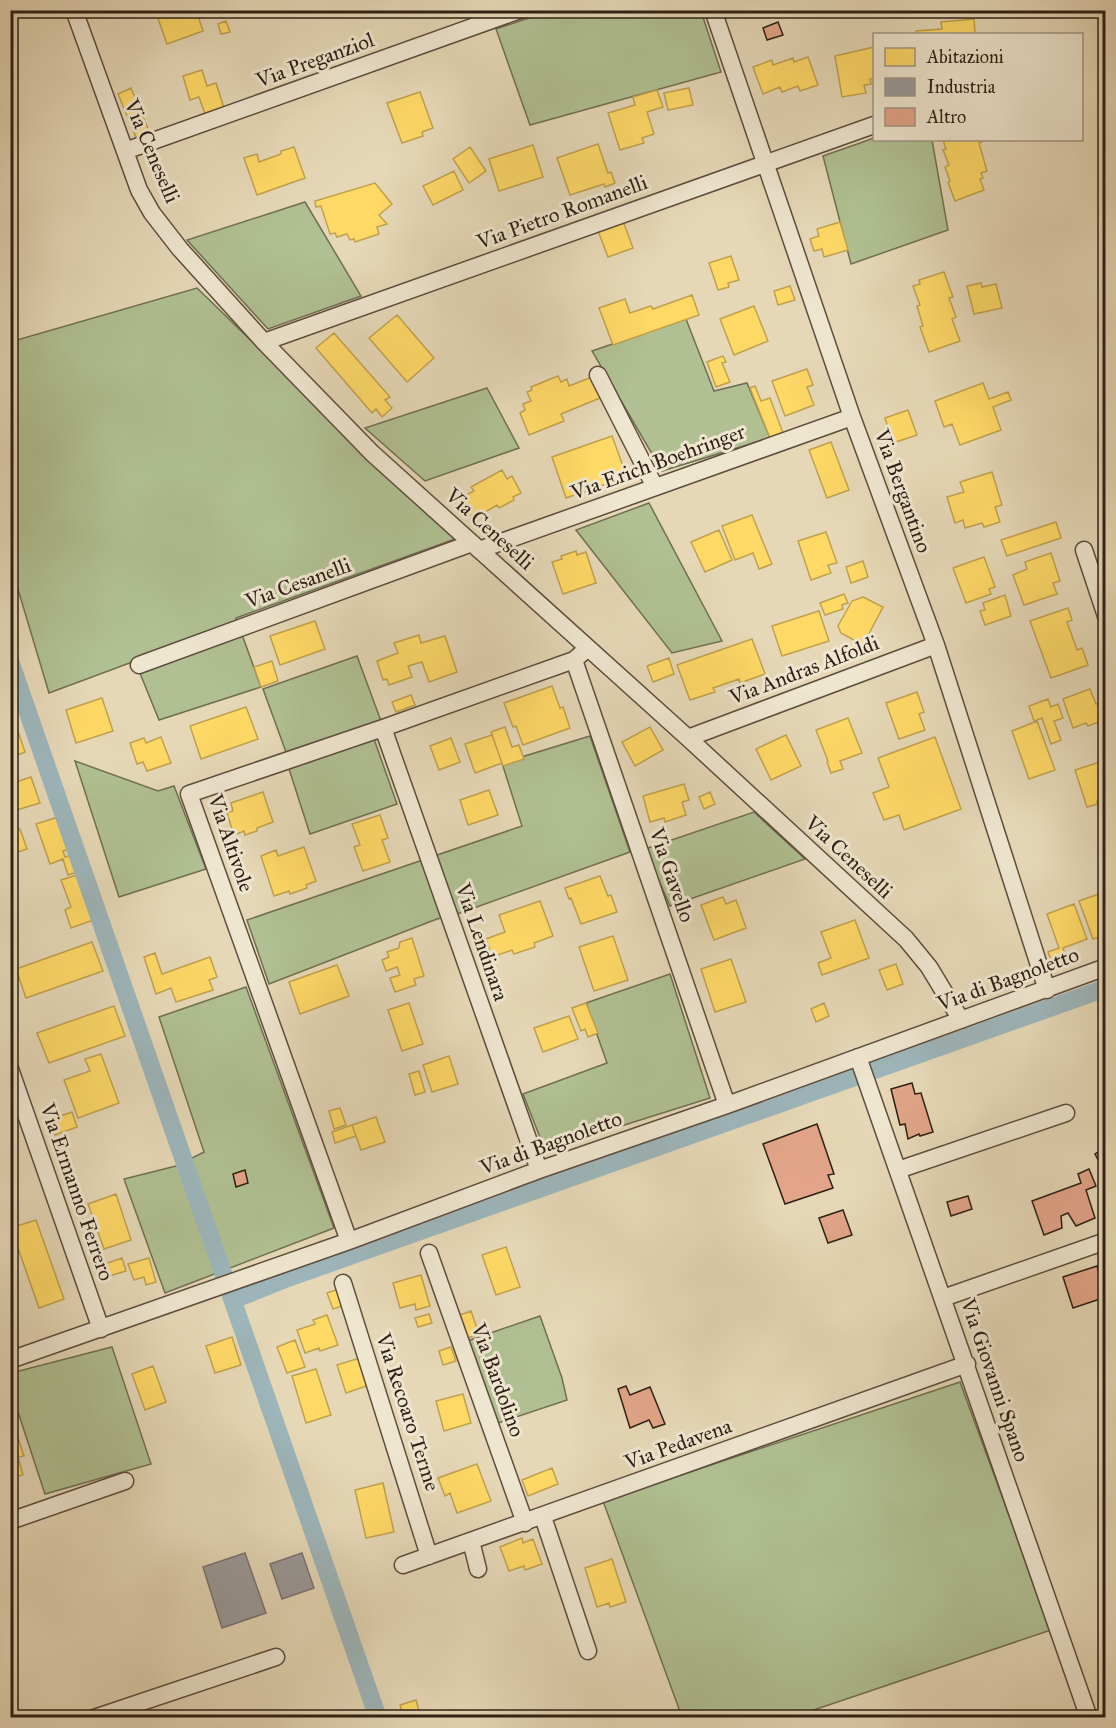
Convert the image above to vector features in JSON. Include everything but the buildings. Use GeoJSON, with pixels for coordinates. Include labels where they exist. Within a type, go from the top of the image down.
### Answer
{"type":"FeatureCollection","features":[{"type":"Feature","properties":{"kind":"street","name":"Via Ceneselli"},"geometry":{"type":"LineString","coordinates":[[74,10],[140,190],[164,230],[264,342],[372,453],[688,738],[906,939],[929,967],[961,1020]]}},
{"type":"Feature","properties":{"kind":"street","name":"Via Preganziol"},"geometry":{"type":"LineString","coordinates":[[125,151],[520,10]]}},
{"type":"Feature","properties":{"kind":"street","name":"Via Bergantino"},"geometry":{"type":"LineString","coordinates":[[713,10],[852,417],[936,645],[1047,990]]}},
{"type":"Feature","properties":{"kind":"street","name":"Via Pietro Romanelli"},"geometry":{"type":"LineString","coordinates":[[264,342],[873,125]]}},
{"type":"Feature","properties":{"kind":"street"},"geometry":{"type":"LineString","coordinates":[[598,375],[655,487]]}},
{"type":"Feature","properties":{"kind":"street","name":"Via Erich Boehringer"},"geometry":{"type":"LineString","coordinates":[[476,547],[852,417]]}},
{"type":"Feature","properties":{"kind":"street","name":"Via Cesanelli"},"geometry":{"type":"LineString","coordinates":[[139,665],[476,547]]}},
{"type":"Feature","properties":{"kind":"street"},"geometry":{"type":"LineString","coordinates":[[1084,550],[1106,616]]}},
{"type":"Feature","properties":{"kind":"street","name":"Via Andras Alfoldi"},"geometry":{"type":"LineString","coordinates":[[688,738],[936,645]]}},
{"type":"Feature","properties":{"kind":"street","name":"Via Altivole"},"geometry":{"type":"LineString","coordinates":[[349,1241],[189,794],[574,660],[588,648]]}},
{"type":"Feature","properties":{"kind":"street","name":"Via Gavello"},"geometry":{"type":"LineString","coordinates":[[574,660],[727,1105]]}},
{"type":"Feature","properties":{"kind":"street","name":"Via Lendinara"},"geometry":{"type":"LineString","coordinates":[[383,728],[539,1170]]}},
{"type":"Feature","properties":{"kind":"street","name":"Via di Bagnoletto"},"geometry":{"type":"LineString","coordinates":[[10,1360],[727,1105],[863,1069],[961,1020],[1106,967]]}},
{"type":"Feature","properties":{"kind":"street","name":"Via Ermanno Ferrero"},"geometry":{"type":"LineString","coordinates":[[10,1069],[101,1329]]}},
{"type":"Feature","properties":{"kind":"street","name":"Via Giovanni Spano"},"geometry":{"type":"LineString","coordinates":[[863,1069],[1089,1718]]}},
{"type":"Feature","properties":{"kind":"street"},"geometry":{"type":"LineString","coordinates":[[898,1170],[1066,1113]]}},
{"type":"Feature","properties":{"kind":"street"},"geometry":{"type":"LineString","coordinates":[[943,1298],[1106,1241]]}},
{"type":"Feature","properties":{"kind":"street","name":"Via Bardolino"},"geometry":{"type":"LineString","coordinates":[[429,1253],[525,1523]]}},
{"type":"Feature","properties":{"kind":"street","name":"Via Recoaro Terme"},"geometry":{"type":"LineString","coordinates":[[343,1283],[429,1556]]}},
{"type":"Feature","properties":{"kind":"street","name":"Via Pedavena"},"geometry":{"type":"LineString","coordinates":[[403,1565],[967,1364]]}},
{"type":"Feature","properties":{"kind":"street"},"geometry":{"type":"LineString","coordinates":[[10,1521],[125,1481]]}},
{"type":"Feature","properties":{"kind":"street"},"geometry":{"type":"LineString","coordinates":[[543,1517],[588,1651]]}},
{"type":"Feature","properties":{"kind":"street"},"geometry":{"type":"LineString","coordinates":[[471,1541],[478,1569]]}},
{"type":"Feature","properties":{"kind":"street"},"geometry":{"type":"LineString","coordinates":[[94,1718],[276,1657]]}},
{"type":"Feature","properties":{"kind":"green space"},"geometry":{"type":"Polygon","coordinates":[[[550,11],[701,11],[721,72],[530,125],[496,29],[550,11]]]}},
{"type":"Feature","properties":{"kind":"green space"},"geometry":{"type":"Polygon","coordinates":[[[873,138],[873,141],[932,141],[948,230],[851,264],[823,156],[873,138]]]}},
{"type":"Feature","properties":{"kind":"green space"},"geometry":{"type":"Polygon","coordinates":[[[305,202],[361,296],[268,329],[187,240],[305,202]]]}},
{"type":"Feature","properties":{"kind":"green space"},"geometry":{"type":"Polygon","coordinates":[[[197,288],[455,539],[236,618],[261,687],[159,720],[135,661],[49,693],[11,566],[10,342],[197,288]]]}},
{"type":"Feature","properties":{"kind":"green space"},"geometry":{"type":"Polygon","coordinates":[[[686,319],[714,391],[747,383],[770,438],[662,471],[592,351],[686,319]]]}},
{"type":"Feature","properties":{"kind":"green space"},"geometry":{"type":"Polygon","coordinates":[[[487,388],[519,448],[425,481],[365,428],[487,388]]]}},
{"type":"Feature","properties":{"kind":"green space"},"geometry":{"type":"Polygon","coordinates":[[[649,503],[722,641],[672,653],[576,530],[649,503]]]}},
{"type":"Feature","properties":{"kind":"green space"},"geometry":{"type":"Polygon","coordinates":[[[357,656],[381,721],[286,752],[263,689],[357,656]]]}},
{"type":"Feature","properties":{"kind":"green space"},"geometry":{"type":"Polygon","coordinates":[[[590,736],[630,852],[460,913],[437,919],[269,984],[247,920],[522,826],[502,763],[590,736]]]}},
{"type":"Feature","properties":{"kind":"green space"},"geometry":{"type":"Polygon","coordinates":[[[374,739],[397,804],[310,834],[289,769],[374,739]]]}},
{"type":"Feature","properties":{"kind":"green space"},"geometry":{"type":"Polygon","coordinates":[[[75,761],[158,791],[174,786],[206,869],[119,897],[75,761]]]}},
{"type":"Feature","properties":{"kind":"green space"},"geometry":{"type":"Polygon","coordinates":[[[754,812],[805,859],[670,906],[645,849],[754,812]]]}},
{"type":"Feature","properties":{"kind":"green space"},"geometry":{"type":"Polygon","coordinates":[[[670,974],[710,1098],[545,1150],[523,1094],[607,1063],[586,1003],[670,974]]]}},
{"type":"Feature","properties":{"kind":"green space"},"geometry":{"type":"Polygon","coordinates":[[[246,987],[334,1228],[165,1293],[124,1179],[176,1166],[204,1152],[159,1017],[246,987]]]}},
{"type":"Feature","properties":{"kind":"green space"},"geometry":{"type":"Polygon","coordinates":[[[540,1316],[562,1378],[567,1400],[495,1424],[467,1341],[540,1316]]]}},
{"type":"Feature","properties":{"kind":"green space"},"geometry":{"type":"Polygon","coordinates":[[[112,1347],[151,1464],[45,1494],[11,1391],[11,1373],[112,1347]]]}},
{"type":"Feature","properties":{"kind":"green space"},"geometry":{"type":"Polygon","coordinates":[[[960,1382],[1051,1630],[793,1717],[682,1717],[603,1501],[960,1382]]]}},
{"type":"Feature","properties":{"kind":"waterway"},"geometry":{"type":"LineString","coordinates":[[10,661],[378,1718]]}},
{"type":"Feature","properties":{"kind":"waterway"},"geometry":{"type":"LineString","coordinates":[[233,1300],[288,1278],[1106,988]]}}]}
